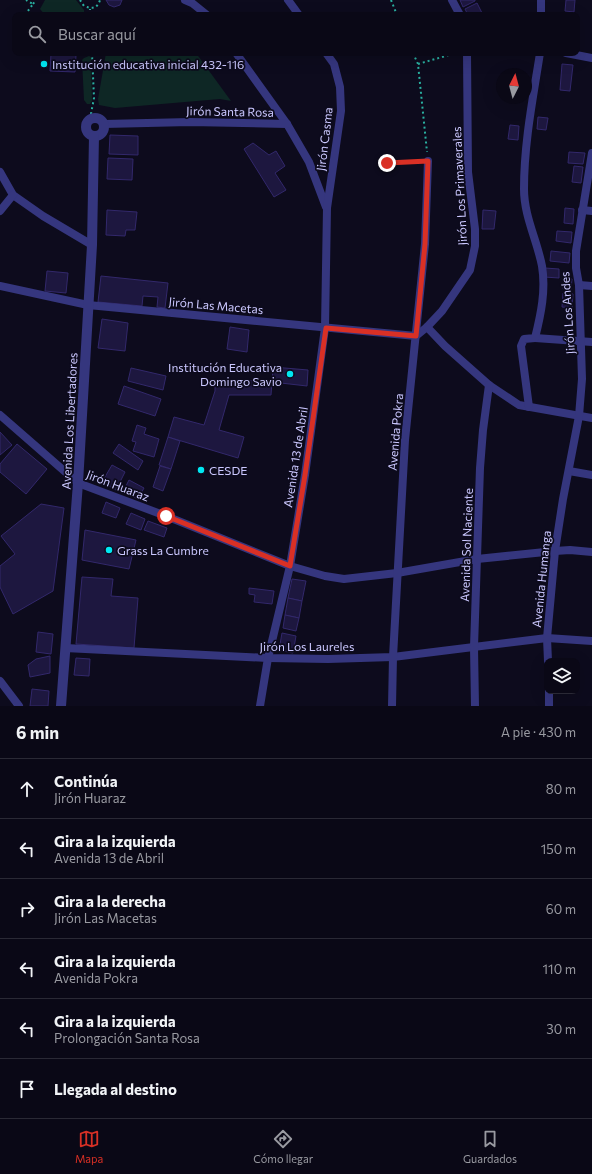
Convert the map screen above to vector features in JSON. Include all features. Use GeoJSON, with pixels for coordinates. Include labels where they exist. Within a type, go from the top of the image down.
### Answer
{"type":"FeatureCollection","features":[{"type":"Feature","properties":{"kind":"street"},"geometry":{"type":"LineString","coordinates":[[185,0],[192,3],[203,12]]}},
{"type":"Feature","properties":{"kind":"street"},"geometry":{"type":"LineString","coordinates":[[288,0],[297,12]]}},
{"type":"Feature","properties":{"kind":"street"},"geometry":{"type":"LineString","coordinates":[[452,0],[458,12]]}},
{"type":"Feature","properties":{"kind":"street"},"geometry":{"type":"LineString","coordinates":[[541,0],[541,12]]}},
{"type":"Feature","properties":{"kind":"street"},"geometry":{"type":"LineString","coordinates":[[238,56],[287,124]]}},
{"type":"Feature","properties":{"kind":"street","name":"Jirón Casma"},"geometry":{"type":"LineString","coordinates":[[327,208],[341,111],[340,88],[334,64],[328,56]]}},
{"type":"Feature","properties":{"kind":"street","name":"Jirón Los Primaverales"},"geometry":{"type":"LineString","coordinates":[[427,327],[442,311],[470,270],[475,246],[475,229],[468,172],[467,56]]}},
{"type":"Feature","properties":{"kind":"street"},"geometry":{"type":"LineString","coordinates":[[535,338],[542,311],[544,288],[542,265],[528,217],[524,190],[527,140],[540,56]]}},
{"type":"Feature","properties":{"kind":"street"},"geometry":{"type":"LineString","coordinates":[[580,56],[592,58]]}},
{"type":"Feature","properties":{"kind":"street"},"geometry":{"type":"LineString","coordinates":[[99,118],[104,124],[103,132],[99,135],[94,136],[87,133],[87,121],[90,119],[99,118]]}},
{"type":"Feature","properties":{"kind":"street","name":"Jirón Santa Rosa"},"geometry":{"type":"LineString","coordinates":[[104,124],[190,122],[287,124],[309,162],[327,208]]}},
{"type":"Feature","properties":{"kind":"street","name":"Avenida Los Libertadores"},"geometry":{"type":"LineString","coordinates":[[61,706],[78,483],[92,245],[94,136]]}},
{"type":"Feature","properties":{"kind":"street","name":"Jirón Los Andes"},"geometry":{"type":"LineString","coordinates":[[569,471],[579,416],[582,379],[579,285],[576,268],[576,251],[592,153]]}},
{"type":"Feature","properties":{"kind":"street","name":"Avenida Pokra"},"geometry":{"type":"LineString","coordinates":[[392,706],[397,573],[405,440],[425,244],[428,161]]}},
{"type":"Feature","properties":{"kind":"street"},"geometry":{"type":"LineString","coordinates":[[0,172],[13,195],[43,216],[92,245]]}},
{"type":"Feature","properties":{"kind":"street"},"geometry":{"type":"LineString","coordinates":[[0,211],[13,195]]}},
{"type":"Feature","properties":{"kind":"street","name":"Avenida 13 de Abril"},"geometry":{"type":"LineString","coordinates":[[260,706],[268,658],[290,566],[305,475],[326,328],[327,208]]}},
{"type":"Feature","properties":{"kind":"street"},"geometry":{"type":"LineString","coordinates":[[582,210],[592,211]]}},
{"type":"Feature","properties":{"kind":"street"},"geometry":{"type":"LineString","coordinates":[[579,285],[592,286]]}},
{"type":"Feature","properties":{"kind":"street","name":"Jirón Las Macetas"},"geometry":{"type":"LineString","coordinates":[[0,286],[88,305],[416,336]]}},
{"type":"Feature","properties":{"kind":"street"},"geometry":{"type":"LineString","coordinates":[[416,336],[427,327],[445,346],[489,385],[519,404],[592,418]]}},
{"type":"Feature","properties":{"kind":"street"},"geometry":{"type":"LineString","coordinates":[[529,407],[521,346],[524,339],[535,338],[592,342]]}},
{"type":"Feature","properties":{"kind":"street","name":"Avenida Sol Naciente"},"geometry":{"type":"LineString","coordinates":[[475,706],[474,647],[477,559],[483,430],[489,385]]}},
{"type":"Feature","properties":{"kind":"street","name":"Jirón Huaraz"},"geometry":{"type":"LineString","coordinates":[[0,415],[78,483],[166,516],[290,566],[325,576],[344,579],[397,573],[477,559],[570,550],[592,552]]}},
{"type":"Feature","properties":{"kind":"street"},"geometry":{"type":"LineString","coordinates":[[569,471],[592,475]]}},
{"type":"Feature","properties":{"kind":"street","name":"Avenida Humanga"},"geometry":{"type":"LineString","coordinates":[[548,658],[547,638],[555,551],[569,471]]}},
{"type":"Feature","properties":{"kind":"street","name":"Jirón Los Laureles"},"geometry":{"type":"LineString","coordinates":[[65,648],[268,658],[393,657],[547,638],[592,641]]}},
{"type":"Feature","properties":{"kind":"street"},"geometry":{"type":"LineString","coordinates":[[0,681],[19,706]]}},
{"type":"Feature","properties":{"kind":"street"},"geometry":{"type":"LineString","coordinates":[[548,694],[549,706]]}},
{"type":"Feature","properties":{"kind":"path"},"geometry":{"type":"LineString","coordinates":[[26,0],[33,4]]}},
{"type":"Feature","properties":{"kind":"path"},"geometry":{"type":"LineString","coordinates":[[28,12],[36,0]]}},
{"type":"Feature","properties":{"kind":"path"},"geometry":{"type":"LineString","coordinates":[[80,0],[84,6],[90,9],[95,8],[99,4],[100,0]]}},
{"type":"Feature","properties":{"kind":"path"},"geometry":{"type":"LineString","coordinates":[[391,0],[396,12]]}},
{"type":"Feature","properties":{"kind":"path"},"geometry":{"type":"LineString","coordinates":[[90,119],[94,98],[92,56]]}},
{"type":"Feature","properties":{"kind":"path"},"geometry":{"type":"LineString","coordinates":[[387,163],[428,161],[421,106],[418,64],[414,56]]}},
{"type":"Feature","properties":{"kind":"path"},"geometry":{"type":"LineString","coordinates":[[418,64],[446,56]]}},
{"type":"Feature","properties":{"kind":"green space"},"geometry":{"type":"Polygon","coordinates":[[[45,0],[76,0],[84,12],[42,12],[40,9],[45,0]]]}},
{"type":"Feature","properties":{"kind":"green space"},"geometry":{"type":"Polygon","coordinates":[[[89,56],[91,57],[92,101],[90,104],[87,104],[84,100],[82,60],[89,56]]]}},
{"type":"Feature","properties":{"kind":"green space"},"geometry":{"type":"Polygon","coordinates":[[[105,56],[198,56],[231,101],[220,99],[115,108],[99,105],[98,99],[105,56]]]}},
{"type":"Feature","properties":{"kind":"building"},"geometry":{"type":"Polygon","coordinates":[[[106,0],[122,0],[120,5],[114,7],[109,5],[106,0]]]}},
{"type":"Feature","properties":{"kind":"building"},"geometry":{"type":"Polygon","coordinates":[[[460,0],[475,0],[475,1],[463,7],[460,0]]]}},
{"type":"Feature","properties":{"kind":"building"},"geometry":{"type":"Polygon","coordinates":[[[566,0],[575,0],[574,12],[565,11],[566,0]]]}},
{"type":"Feature","properties":{"kind":"building"},"geometry":{"type":"Polygon","coordinates":[[[477,3],[482,12],[466,12],[465,9],[477,3]]]}},
{"type":"Feature","properties":{"kind":"building"},"geometry":{"type":"Polygon","coordinates":[[[51,56],[76,56],[75,72],[50,71],[51,56]]]}},
{"type":"Feature","properties":{"kind":"building"},"geometry":{"type":"Polygon","coordinates":[[[562,64],[573,65],[570,91],[560,90],[562,64]]]}},
{"type":"Feature","properties":{"kind":"building"},"geometry":{"type":"Polygon","coordinates":[[[538,117],[548,118],[546,130],[537,129],[538,117]]]}},
{"type":"Feature","properties":{"kind":"building"},"geometry":{"type":"Polygon","coordinates":[[[510,125],[519,126],[518,140],[508,139],[510,125]]]}},
{"type":"Feature","properties":{"kind":"building"},"geometry":{"type":"Polygon","coordinates":[[[110,135],[138,136],[138,155],[109,154],[110,135]]]}},
{"type":"Feature","properties":{"kind":"building"},"geometry":{"type":"Polygon","coordinates":[[[253,143],[269,155],[276,151],[285,166],[275,173],[286,190],[274,197],[244,149],[253,143]]]}},
{"type":"Feature","properties":{"kind":"building"},"geometry":{"type":"Polygon","coordinates":[[[569,152],[585,153],[583,164],[568,163],[569,152]]]}},
{"type":"Feature","properties":{"kind":"building"},"geometry":{"type":"Polygon","coordinates":[[[108,158],[133,159],[132,180],[107,179],[108,158]]]}},
{"type":"Feature","properties":{"kind":"building"},"geometry":{"type":"Polygon","coordinates":[[[574,166],[583,167],[581,183],[572,182],[574,166]]]}},
{"type":"Feature","properties":{"kind":"building"},"geometry":{"type":"Polygon","coordinates":[[[565,208],[574,209],[573,224],[564,223],[565,208]]]}},
{"type":"Feature","properties":{"kind":"building"},"geometry":{"type":"Polygon","coordinates":[[[107,210],[137,212],[135,230],[126,230],[125,236],[106,235],[107,210]]]}},
{"type":"Feature","properties":{"kind":"building"},"geometry":{"type":"Polygon","coordinates":[[[483,210],[496,211],[494,229],[482,229],[483,210]]]}},
{"type":"Feature","properties":{"kind":"building"},"geometry":{"type":"Polygon","coordinates":[[[557,231],[572,232],[571,243],[556,241],[557,231]]]}},
{"type":"Feature","properties":{"kind":"building"},"geometry":{"type":"Polygon","coordinates":[[[551,251],[570,253],[569,263],[550,261],[551,251]]]}},
{"type":"Feature","properties":{"kind":"building"},"geometry":{"type":"Polygon","coordinates":[[[545,268],[559,269],[559,278],[544,277],[545,268]]]}},
{"type":"Feature","properties":{"kind":"building"},"geometry":{"type":"Polygon","coordinates":[[[47,271],[68,273],[66,293],[45,291],[47,271]]]}},
{"type":"Feature","properties":{"kind":"building"},"geometry":{"type":"Polygon","coordinates":[[[101,276],[168,283],[165,308],[157,307],[158,297],[143,296],[142,306],[98,302],[101,276]]]}},
{"type":"Feature","properties":{"kind":"building"},"geometry":{"type":"Polygon","coordinates":[[[564,278],[572,279],[571,290],[563,289],[564,278]]]}},
{"type":"Feature","properties":{"kind":"building"},"geometry":{"type":"Polygon","coordinates":[[[563,293],[573,294],[572,308],[562,307],[563,293]]]}},
{"type":"Feature","properties":{"kind":"building"},"geometry":{"type":"Polygon","coordinates":[[[102,319],[128,323],[125,351],[98,348],[102,319]]]}},
{"type":"Feature","properties":{"kind":"building"},"geometry":{"type":"Polygon","coordinates":[[[230,327],[249,330],[247,352],[227,349],[230,327]]]}},
{"type":"Feature","properties":{"kind":"building"},"geometry":{"type":"Polygon","coordinates":[[[273,367],[308,370],[307,386],[272,382],[273,367]]]}},
{"type":"Feature","properties":{"kind":"building"},"geometry":{"type":"Polygon","coordinates":[[[131,368],[166,376],[163,390],[128,381],[131,368]]]}},
{"type":"Feature","properties":{"kind":"building"},"geometry":{"type":"Polygon","coordinates":[[[215,380],[272,381],[271,395],[229,395],[219,430],[244,437],[238,458],[168,437],[174,417],[204,425],[215,391],[215,380]]]}},
{"type":"Feature","properties":{"kind":"building"},"geometry":{"type":"Polygon","coordinates":[[[124,386],[161,399],[155,416],[118,404],[124,386]]]}},
{"type":"Feature","properties":{"kind":"building"},"geometry":{"type":"Polygon","coordinates":[[[137,425],[146,428],[144,434],[159,439],[154,457],[133,451],[136,442],[132,441],[137,425]]]}},
{"type":"Feature","properties":{"kind":"building"},"geometry":{"type":"Polygon","coordinates":[[[0,432],[12,445],[0,455],[0,432]]]}},
{"type":"Feature","properties":{"kind":"building"},"geometry":{"type":"Polygon","coordinates":[[[168,437],[180,441],[171,469],[159,465],[168,437]]]}},
{"type":"Feature","properties":{"kind":"building"},"geometry":{"type":"Polygon","coordinates":[[[17,444],[47,469],[26,494],[0,472],[0,464],[17,444]]]}},
{"type":"Feature","properties":{"kind":"building"},"geometry":{"type":"Polygon","coordinates":[[[119,444],[143,461],[138,470],[113,453],[119,444]]]}},
{"type":"Feature","properties":{"kind":"building"},"geometry":{"type":"Polygon","coordinates":[[[112,465],[125,472],[116,490],[102,482],[112,465]]]}},
{"type":"Feature","properties":{"kind":"building"},"geometry":{"type":"Polygon","coordinates":[[[160,466],[171,469],[163,491],[153,487],[160,466]]]}},
{"type":"Feature","properties":{"kind":"building"},"geometry":{"type":"Polygon","coordinates":[[[129,480],[144,488],[138,499],[123,492],[129,480]]]}},
{"type":"Feature","properties":{"kind":"building"},"geometry":{"type":"Polygon","coordinates":[[[106,502],[120,508],[116,518],[102,513],[106,502]]]}},
{"type":"Feature","properties":{"kind":"building"},"geometry":{"type":"Polygon","coordinates":[[[41,504],[64,508],[53,591],[13,614],[0,587],[0,566],[15,554],[1,536],[41,504]]]}},
{"type":"Feature","properties":{"kind":"building"},"geometry":{"type":"Polygon","coordinates":[[[131,513],[145,519],[141,530],[126,524],[131,513]]]}},
{"type":"Feature","properties":{"kind":"building"},"geometry":{"type":"Polygon","coordinates":[[[148,521],[167,528],[164,537],[144,530],[148,521]]]}},
{"type":"Feature","properties":{"kind":"building","name":"Grass La Cumbre"},"geometry":{"type":"Polygon","coordinates":[[[85,530],[136,540],[129,569],[82,560],[85,530]]]}},
{"type":"Feature","properties":{"kind":"building"},"geometry":{"type":"Polygon","coordinates":[[[82,577],[113,579],[111,596],[138,598],[134,648],[76,644],[82,577]]]}},
{"type":"Feature","properties":{"kind":"building"},"geometry":{"type":"Polygon","coordinates":[[[292,579],[306,581],[302,601],[288,598],[292,579]]]}},
{"type":"Feature","properties":{"kind":"building"},"geometry":{"type":"Polygon","coordinates":[[[249,588],[274,591],[272,604],[254,602],[255,595],[249,594],[249,588]]]}},
{"type":"Feature","properties":{"kind":"building"},"geometry":{"type":"Polygon","coordinates":[[[288,598],[302,601],[299,618],[285,615],[288,598]]]}},
{"type":"Feature","properties":{"kind":"building"},"geometry":{"type":"Polygon","coordinates":[[[285,615],[299,618],[296,631],[283,628],[285,615]]]}},
{"type":"Feature","properties":{"kind":"building"},"geometry":{"type":"Polygon","coordinates":[[[38,632],[53,634],[51,654],[36,652],[38,632]]]}},
{"type":"Feature","properties":{"kind":"building"},"geometry":{"type":"Polygon","coordinates":[[[282,633],[296,636],[293,653],[279,650],[282,633]]]}},
{"type":"Feature","properties":{"kind":"building"},"geometry":{"type":"Polygon","coordinates":[[[50,656],[50,673],[30,677],[28,665],[36,659],[50,656]]]}},
{"type":"Feature","properties":{"kind":"building"},"geometry":{"type":"Polygon","coordinates":[[[76,658],[90,659],[89,676],[74,675],[76,658]]]}},
{"type":"Feature","properties":{"kind":"building"},"geometry":{"type":"Polygon","coordinates":[[[32,689],[49,691],[48,706],[30,706],[32,689]]]}},
{"type":"Feature","properties":{"kind":"place","name":"Institución educativa inicial 432-116"},"geometry":{"type":"Point","coordinates":[44,64]}},
{"type":"Feature","properties":{"kind":"place","name":"Institución Educativa Domingo Savio"},"geometry":{"type":"Point","coordinates":[290,374]}},
{"type":"Feature","properties":{"kind":"place","name":"CESDE"},"geometry":{"type":"Point","coordinates":[201,470]}},
{"type":"Feature","properties":{"kind":"place","name":"Grass La Cumbre"},"geometry":{"type":"Point","coordinates":[109,550]}},
{"type":"Feature","properties":{"kind":"route"},"geometry":{"type":"LineString","coordinates":[[166,516],[290,566],[305,475],[326,328],[416,336],[425,244],[428,161],[387,163]]}}]}
